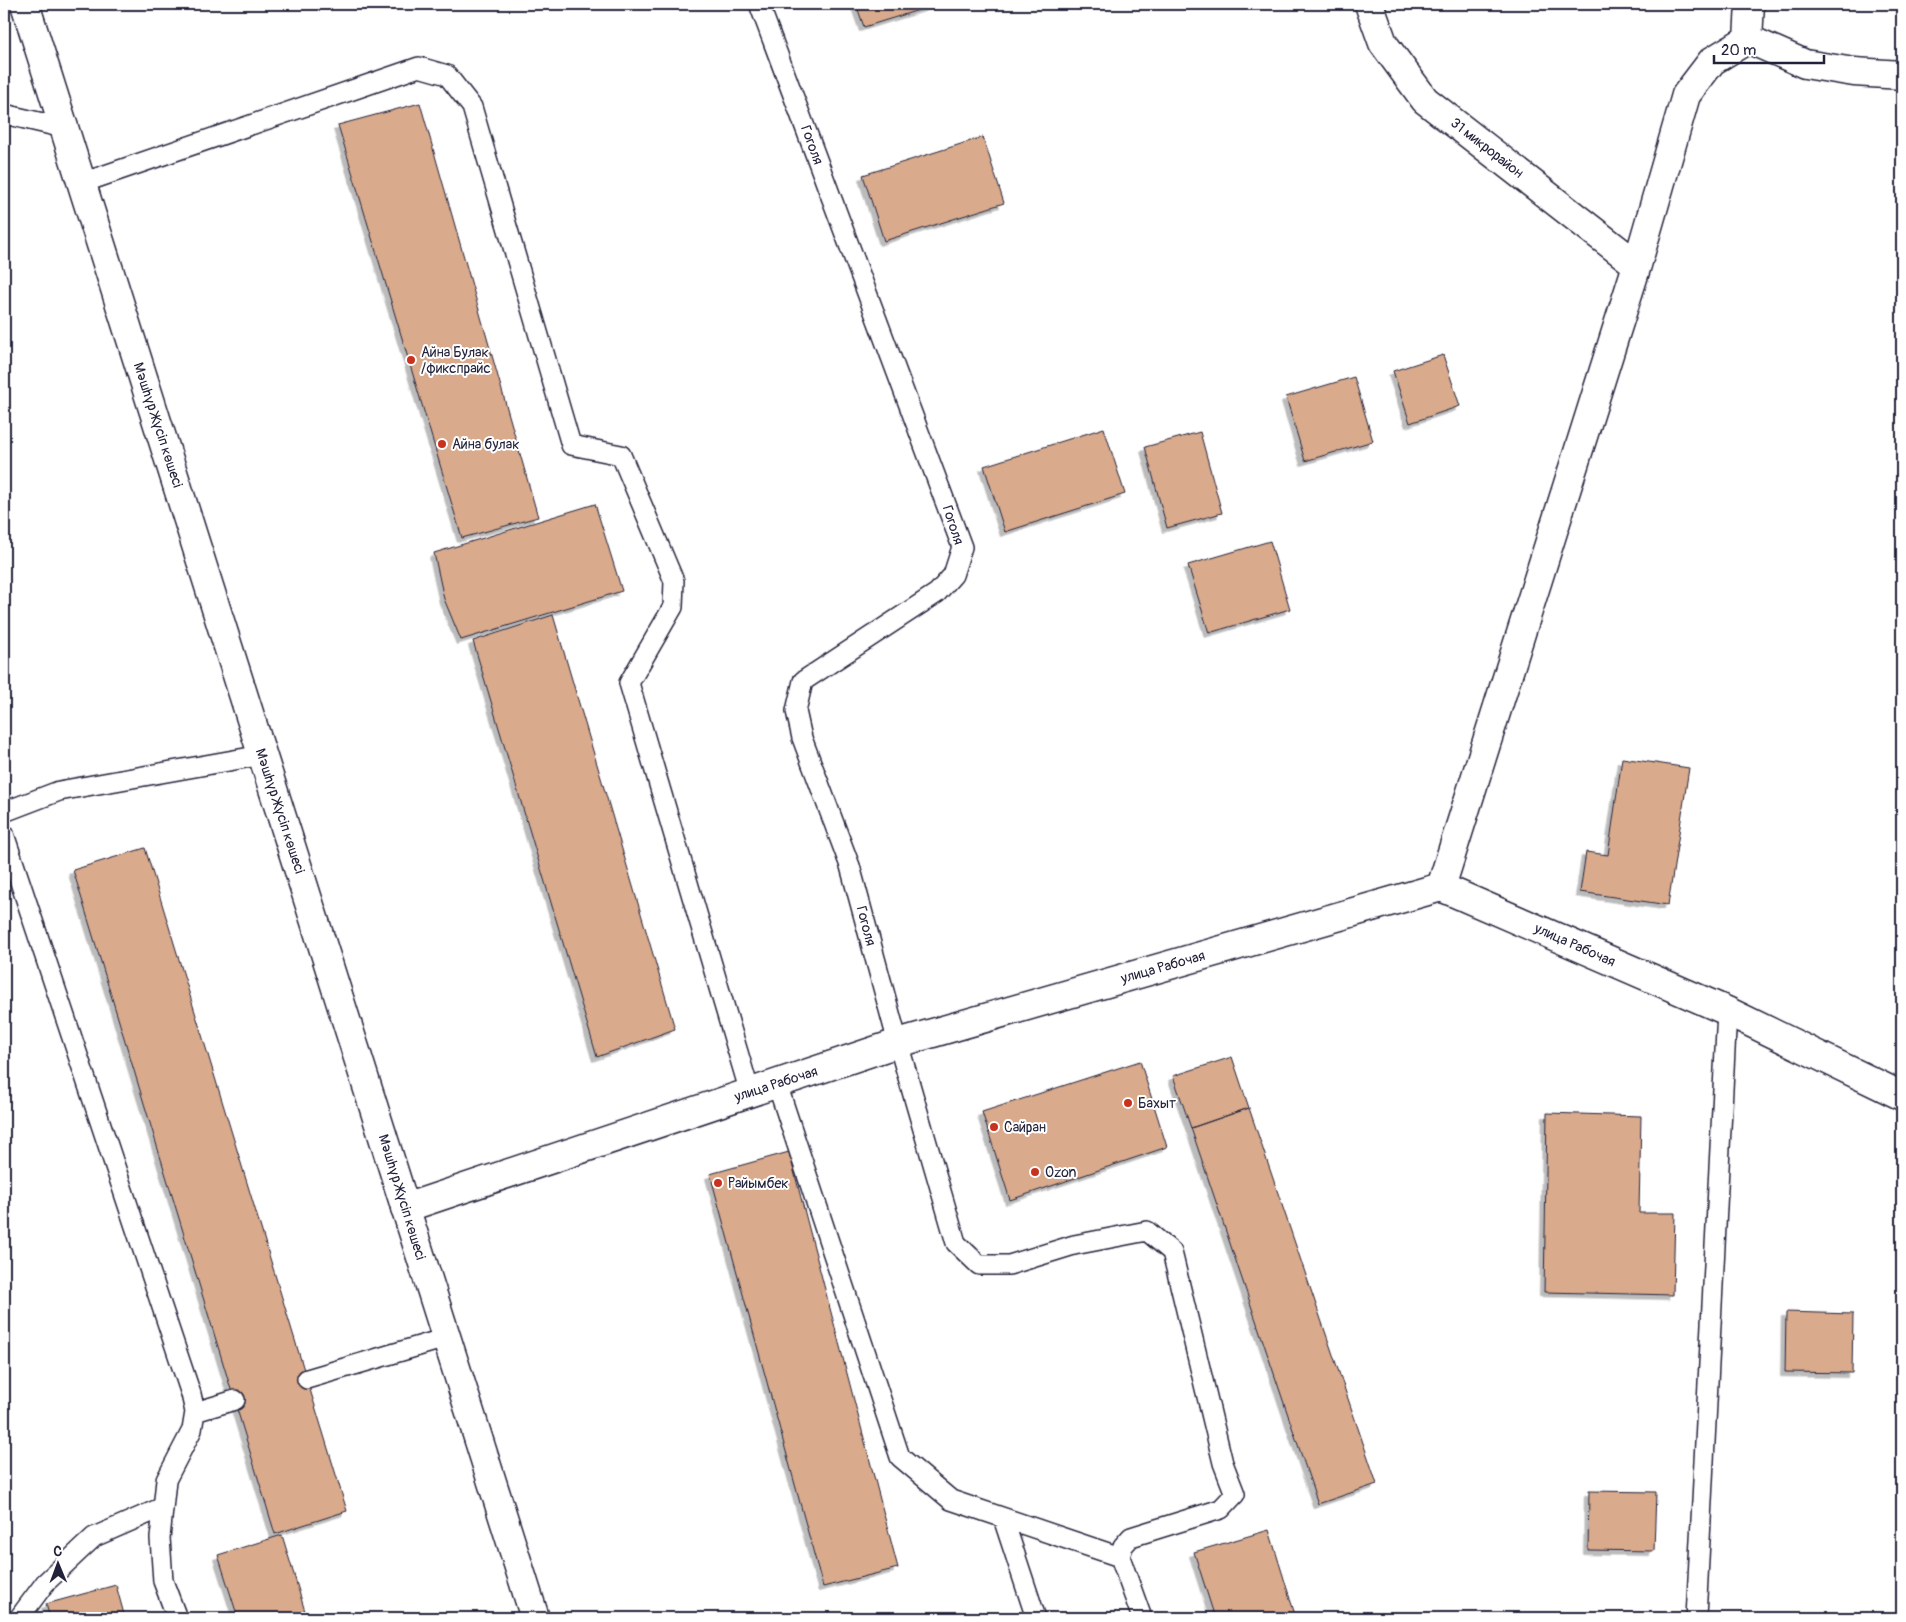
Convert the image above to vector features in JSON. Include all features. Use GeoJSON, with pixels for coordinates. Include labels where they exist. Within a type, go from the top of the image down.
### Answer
{"type":"FeatureCollection","features":[{"type":"Feature","properties":{"kind":"street","name":"Мәшһүр Жүсіп көшесі"},"geometry":{"type":"LineString","coordinates":[[25,4],[534,1618]]}},
{"type":"Feature","properties":{"kind":"street","name":"31 микрорайон"},"geometry":{"type":"LineString","coordinates":[[1369,4],[1383,43],[1425,100],[1637,265]]}},
{"type":"Feature","properties":{"kind":"street"},"geometry":{"type":"LineString","coordinates":[[1748,38],[1750,4]]}},
{"type":"Feature","properties":{"kind":"street"},"geometry":{"type":"LineString","coordinates":[[1442,886],[1637,265],[1686,95],[1712,61],[1748,38]]}},
{"type":"Feature","properties":{"kind":"street"},"geometry":{"type":"LineString","coordinates":[[1748,38],[1805,64],[1854,72],[1902,75]]}},
{"type":"Feature","properties":{"kind":"street","name":"улица Рабочая"},"geometry":{"type":"LineString","coordinates":[[405,1208],[898,1043],[1442,886],[1727,1011],[1902,1096]]}},
{"type":"Feature","properties":{"kind":"lane","name":"Гоголя"},"geometry":{"type":"LineString","coordinates":[[759,4],[962,547],[953,575],[937,593],[804,680],[796,711],[802,738],[850,866],[898,1043],[956,1242],[979,1266],[1009,1265],[1074,1245],[1147,1231],[1172,1252],[1223,1463],[1235,1494],[1221,1508],[1131,1537],[1123,1546],[1120,1557]]}},
{"type":"Feature","properties":{"kind":"lane"},"geometry":{"type":"LineString","coordinates":[[82,183],[419,67],[447,75],[472,107],[571,445],[621,455],[674,581],[673,606],[629,683],[750,1093]]}},
{"type":"Feature","properties":{"kind":"lane"},"geometry":{"type":"LineString","coordinates":[[4,114],[64,128]]}},
{"type":"Feature","properties":{"kind":"lane"},"geometry":{"type":"LineString","coordinates":[[4,812],[59,791],[262,754]]}},
{"type":"Feature","properties":{"kind":"lane"},"geometry":{"type":"LineString","coordinates":[[4,834],[191,1394],[195,1412],[192,1430],[166,1480],[160,1538],[163,1581],[177,1618]]}},
{"type":"Feature","properties":{"kind":"lane"},"geometry":{"type":"LineString","coordinates":[[1696,1618],[1727,1011]]}},
{"type":"Feature","properties":{"kind":"lane"},"geometry":{"type":"LineString","coordinates":[[777,1084],[900,1457],[951,1500],[1120,1557],[1142,1618]]}},
{"type":"Feature","properties":{"kind":"lane"},"geometry":{"type":"LineString","coordinates":[[307,1379],[446,1338]]}},
{"type":"Feature","properties":{"kind":"lane"},"geometry":{"type":"LineString","coordinates":[[195,1412],[235,1400]]}},
{"type":"Feature","properties":{"kind":"lane"},"geometry":{"type":"LineString","coordinates":[[19,1618],[45,1583],[94,1537],[163,1507]]}},
{"type":"Feature","properties":{"kind":"lane"},"geometry":{"type":"LineString","coordinates":[[1003,1518],[1036,1618]]}},
{"type":"Feature","properties":{"kind":"building"},"geometry":{"type":"Polygon","coordinates":[[[856,4],[932,4],[932,6],[864,27],[856,4]]]}},
{"type":"Feature","properties":{"kind":"building"},"geometry":{"type":"Polygon","coordinates":[[[420,103],[538,517],[462,538],[338,125],[420,103]]]}},
{"type":"Feature","properties":{"kind":"building"},"geometry":{"type":"Polygon","coordinates":[[[983,137],[1004,203],[884,241],[863,175],[983,137]]]}},
{"type":"Feature","properties":{"kind":"building"},"geometry":{"type":"Polygon","coordinates":[[[1443,355],[1460,406],[1410,423],[1393,371],[1443,355]]]}},
{"type":"Feature","properties":{"kind":"building"},"geometry":{"type":"Polygon","coordinates":[[[1354,377],[1373,441],[1305,461],[1286,397],[1354,377]]]}},
{"type":"Feature","properties":{"kind":"building"},"geometry":{"type":"Polygon","coordinates":[[[1104,428],[1125,494],[1005,532],[984,466],[1104,428]]]}},
{"type":"Feature","properties":{"kind":"building"},"geometry":{"type":"Polygon","coordinates":[[[1200,432],[1222,513],[1167,528],[1145,447],[1200,432]]]}},
{"type":"Feature","properties":{"kind":"building"},"geometry":{"type":"Polygon","coordinates":[[[595,504],[622,591],[461,640],[444,599],[434,553],[595,504]]]}},
{"type":"Feature","properties":{"kind":"building"},"geometry":{"type":"Polygon","coordinates":[[[1270,541],[1290,609],[1209,633],[1188,565],[1270,541]]]}},
{"type":"Feature","properties":{"kind":"building"},"geometry":{"type":"Polygon","coordinates":[[[553,615],[675,1029],[597,1057],[473,641],[553,615]]]}},
{"type":"Feature","properties":{"kind":"building"},"geometry":{"type":"Polygon","coordinates":[[[1622,758],[1689,768],[1668,905],[1580,892],[1586,852],[1608,855],[1622,758]]]}},
{"type":"Feature","properties":{"kind":"building"},"geometry":{"type":"Polygon","coordinates":[[[145,848],[347,1511],[275,1534],[73,870],[145,848]]]}},
{"type":"Feature","properties":{"kind":"building"},"geometry":{"type":"Polygon","coordinates":[[[1232,1057],[1249,1108],[1191,1128],[1173,1076],[1232,1057]]]}},
{"type":"Feature","properties":{"kind":"building"},"geometry":{"type":"Polygon","coordinates":[[[1140,1061],[1167,1147],[1010,1200],[982,1112],[1140,1061]]]}},
{"type":"Feature","properties":{"kind":"building"},"geometry":{"type":"Polygon","coordinates":[[[1249,1108],[1377,1484],[1318,1504],[1191,1128],[1249,1108]]]}},
{"type":"Feature","properties":{"kind":"building"},"geometry":{"type":"Polygon","coordinates":[[[1547,1113],[1641,1116],[1639,1213],[1675,1213],[1673,1295],[1544,1292],[1547,1113]]]}},
{"type":"Feature","properties":{"kind":"building"},"geometry":{"type":"Polygon","coordinates":[[[789,1152],[898,1568],[823,1587],[710,1174],[789,1152]]]}},
{"type":"Feature","properties":{"kind":"building"},"geometry":{"type":"Polygon","coordinates":[[[1786,1312],[1853,1314],[1852,1373],[1785,1372],[1786,1312]]]}},
{"type":"Feature","properties":{"kind":"building"},"geometry":{"type":"Polygon","coordinates":[[[1589,1491],[1656,1492],[1654,1551],[1588,1550],[1589,1491]]]}},
{"type":"Feature","properties":{"kind":"building"},"geometry":{"type":"Polygon","coordinates":[[[1269,1530],[1296,1618],[1215,1618],[1194,1552],[1269,1530]]]}},
{"type":"Feature","properties":{"kind":"building"},"geometry":{"type":"Polygon","coordinates":[[[282,1535],[307,1618],[238,1618],[218,1555],[282,1535]]]}},
{"type":"Feature","properties":{"kind":"building"},"geometry":{"type":"Polygon","coordinates":[[[116,1585],[125,1618],[50,1618],[46,1604],[116,1585]]]}},
{"type":"Feature","properties":{"kind":"place","name":"Айна Булак /фикспрайс"},"geometry":{"type":"Point","coordinates":[411,360]}},
{"type":"Feature","properties":{"kind":"place","name":"Айна булак"},"geometry":{"type":"Point","coordinates":[442,444]}},
{"type":"Feature","properties":{"kind":"place","name":"Бахыт"},"geometry":{"type":"Point","coordinates":[1128,1103]}},
{"type":"Feature","properties":{"kind":"place","name":"Сайран"},"geometry":{"type":"Point","coordinates":[994,1127]}},
{"type":"Feature","properties":{"kind":"place","name":"Ozon"},"geometry":{"type":"Point","coordinates":[1035,1172]}},
{"type":"Feature","properties":{"kind":"place","name":"Райымбек"},"geometry":{"type":"Point","coordinates":[718,1183]}}]}
